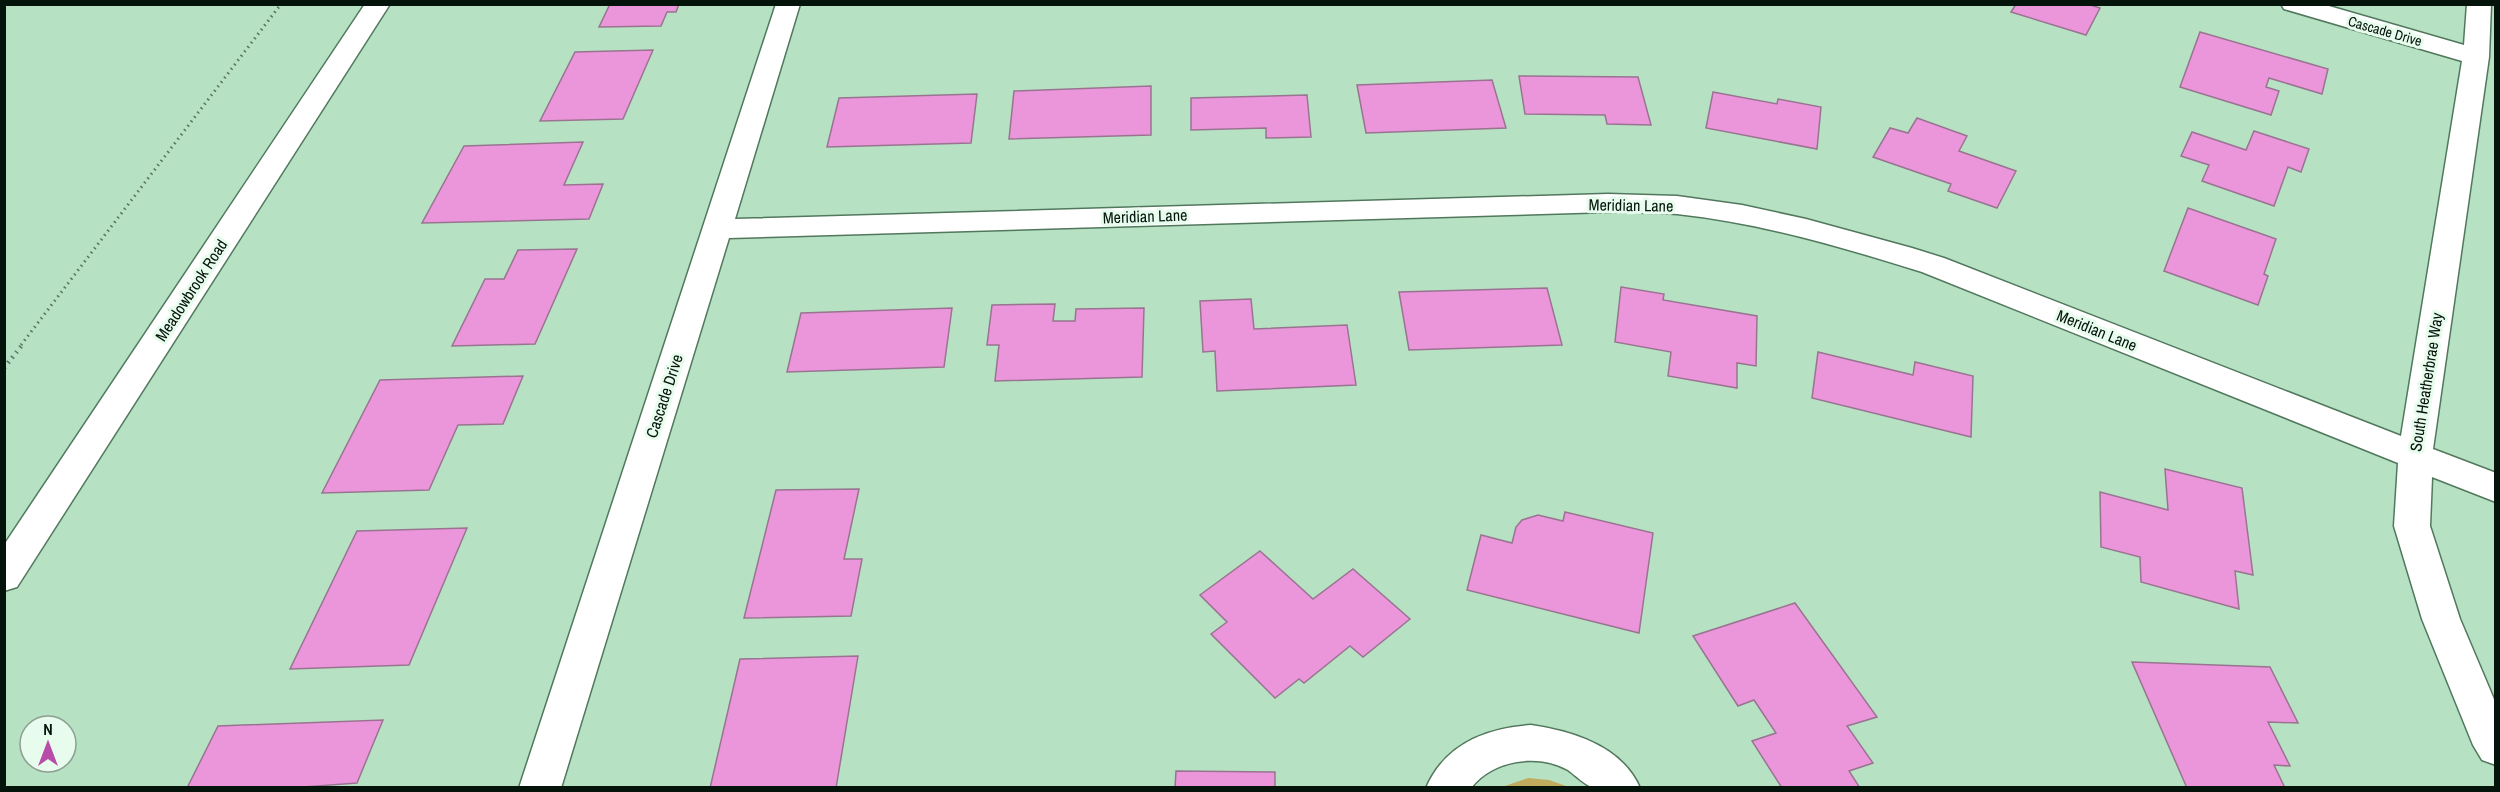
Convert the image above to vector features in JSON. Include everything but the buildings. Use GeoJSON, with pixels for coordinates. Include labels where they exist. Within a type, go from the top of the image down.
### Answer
{"type":"FeatureCollection","features":[{"type":"Feature","properties":{"kind":"street","name":"Meadowbrook Road"},"geometry":{"type":"LineString","coordinates":[[4,576],[378,4]]}},
{"type":"Feature","properties":{"kind":"street","name":"Cascade Drive"},"geometry":{"type":"LineString","coordinates":[[540,788],[788,4]]}},
{"type":"Feature","properties":{"kind":"street","name":"Cascade Drive"},"geometry":{"type":"LineString","coordinates":[[2293,4],[2476,57]]}},
{"type":"Feature","properties":{"kind":"street","name":"South Heatherbrae Way"},"geometry":{"type":"LineString","coordinates":[[2478,4],[2476,57],[2415,458],[2412,526],[2440,619],[2487,732],[2496,747]]}},
{"type":"Feature","properties":{"kind":"street","name":"Meridian Lane"},"geometry":{"type":"LineString","coordinates":[[717,229],[1535,204],[1675,205],[1790,224],[1848,238],[1933,265],[2415,458],[2496,488]]}},
{"type":"Feature","properties":{"kind":"street"},"geometry":{"type":"LineString","coordinates":[[1446,788],[1466,762],[1491,748],[1522,742],[1554,745],[1585,757],[1612,777],[1620,788]]}},
{"type":"Feature","properties":{"kind":"path"},"geometry":{"type":"LineString","coordinates":[[4,368],[281,4]]}},
{"type":"Feature","properties":{"kind":"shaded area"},"geometry":{"type":"Polygon","coordinates":[[[1528,778],[1549,780],[1569,787],[1502,787],[1528,778]]]}}]}
